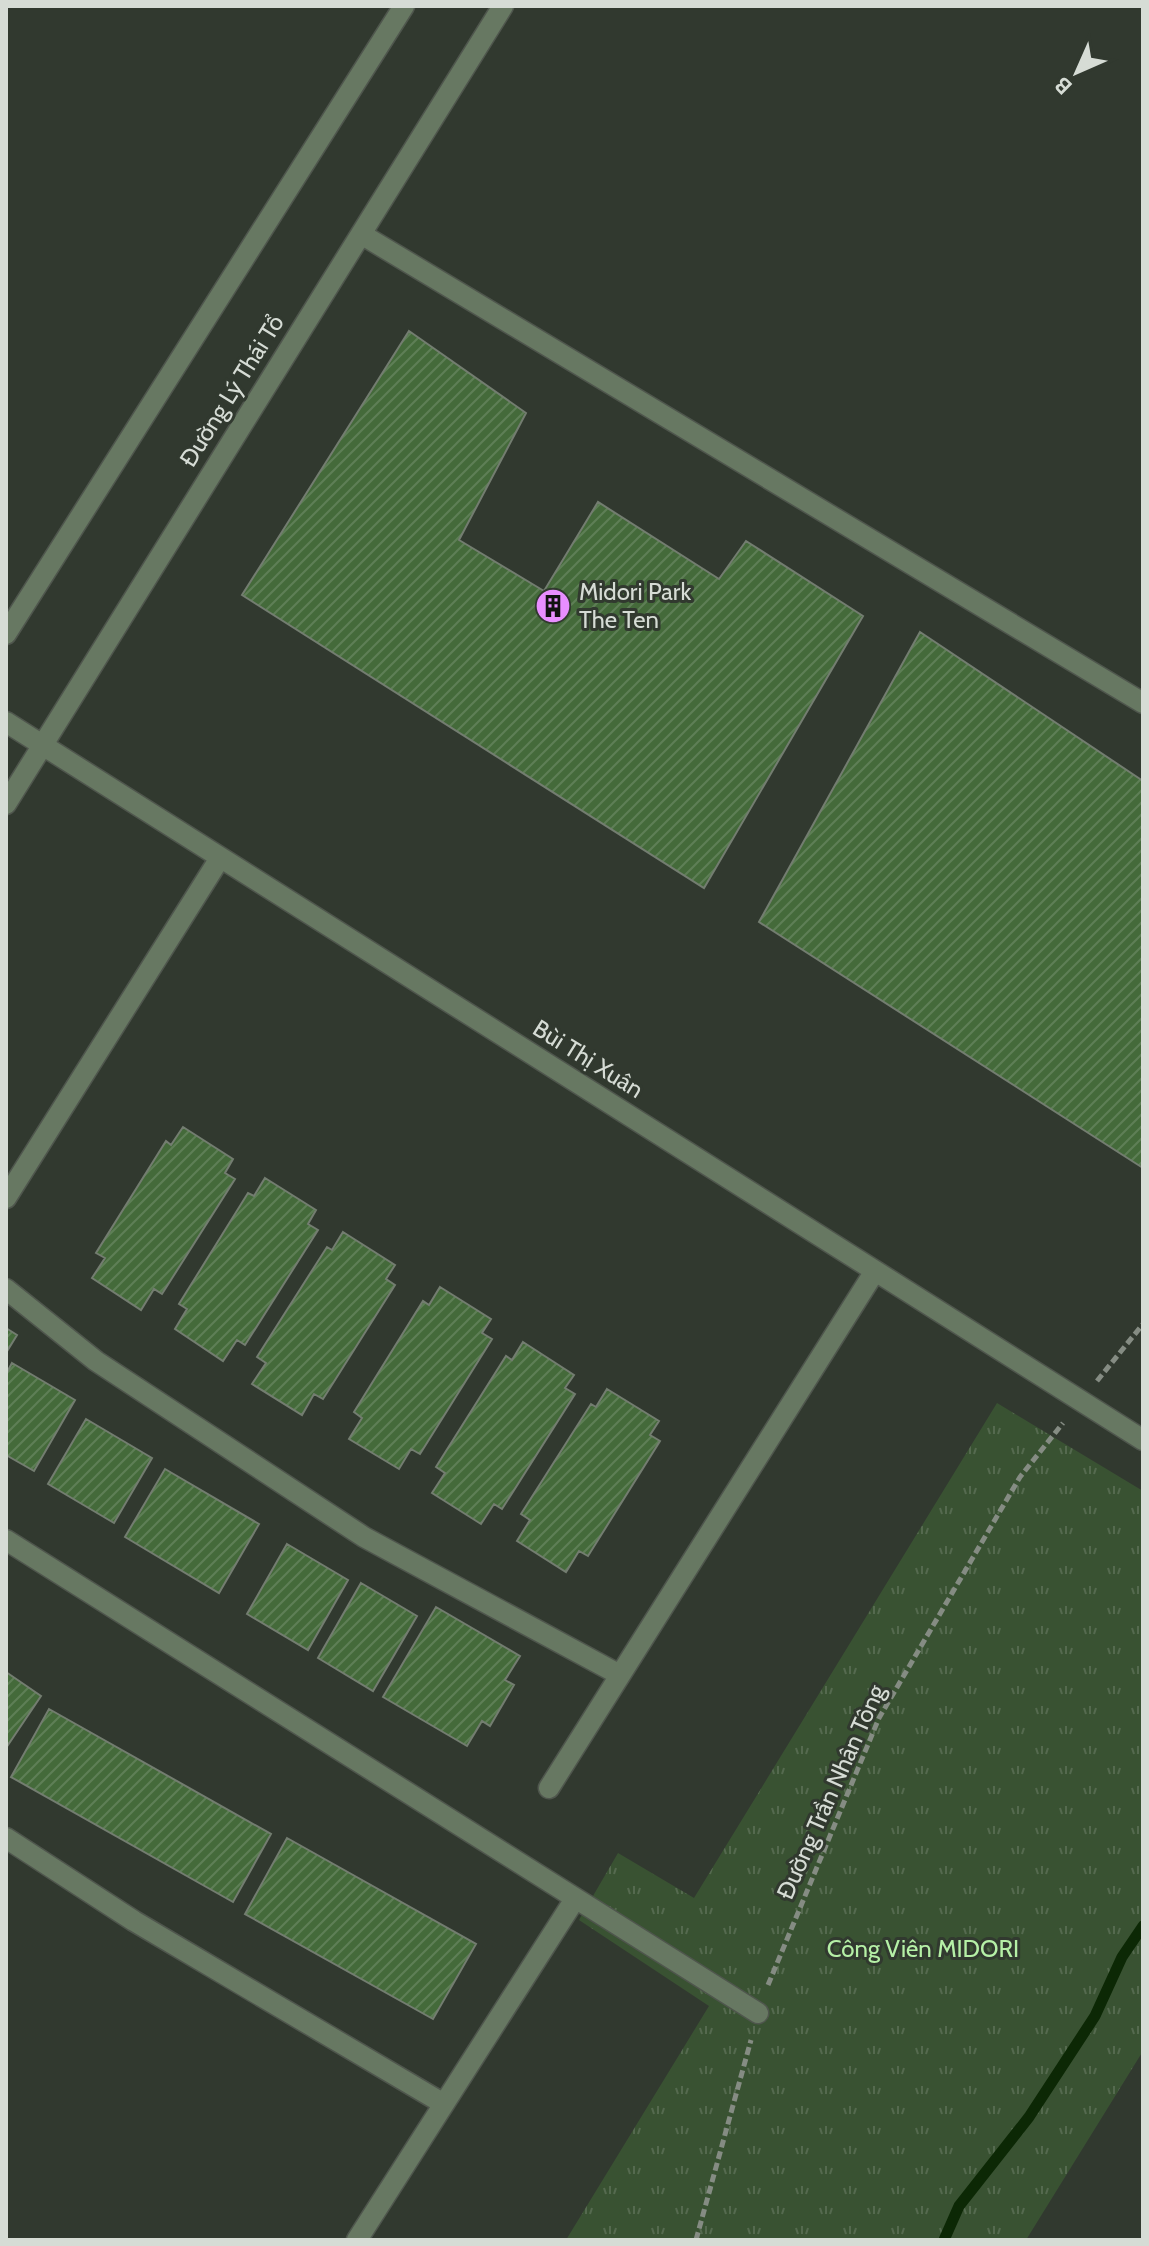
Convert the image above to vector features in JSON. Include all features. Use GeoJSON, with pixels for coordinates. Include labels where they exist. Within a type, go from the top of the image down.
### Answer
{"type":"FeatureCollection","features":[{"type":"Feature","properties":{"kind":"street"},"geometry":{"type":"LineString","coordinates":[[6,634],[404,6]]}},
{"type":"Feature","properties":{"kind":"street","name":"Đường Lý Thái Tổ"},"geometry":{"type":"LineString","coordinates":[[6,804],[503,6]]}},
{"type":"Feature","properties":{"kind":"street"},"geometry":{"type":"LineString","coordinates":[[361,234],[1143,703]]}},
{"type":"Feature","properties":{"kind":"street","name":"Bùi Thị Xuân"},"geometry":{"type":"LineString","coordinates":[[6,722],[1143,1440]]}},
{"type":"Feature","properties":{"kind":"street"},"geometry":{"type":"LineString","coordinates":[[6,1198],[220,858]]}},
{"type":"Feature","properties":{"kind":"street"},"geometry":{"type":"LineString","coordinates":[[549,1788],[875,1271]]}},
{"type":"Feature","properties":{"kind":"street"},"geometry":{"type":"LineString","coordinates":[[6,1289],[96,1361],[364,1537],[620,1675]]}},
{"type":"Feature","properties":{"kind":"street"},"geometry":{"type":"LineString","coordinates":[[6,1540],[758,2013]]}},
{"type":"Feature","properties":{"kind":"street"},"geometry":{"type":"LineString","coordinates":[[6,1838],[134,1921],[444,2104]]}},
{"type":"Feature","properties":{"kind":"street"},"geometry":{"type":"LineString","coordinates":[[357,2240],[575,1899]]}},
{"type":"Feature","properties":{"kind":"path","name":"Đường Trần Nhân Tông"},"geometry":{"type":"LineString","coordinates":[[696,2240],[758,2013],[782,1947],[879,1718],[1020,1477],[1143,1324]]}},
{"type":"Feature","properties":{"kind":"green space","name":"Công Viên MIDORI"},"geometry":{"type":"Polygon","coordinates":[[[997,1403],[1143,1491],[1143,2051],[1026,2240],[566,2240],[709,2006],[579,1920],[618,1853],[694,1898],[997,1403]]]}},
{"type":"Feature","properties":{"kind":"building","name":"Midori Park The Ten"},"geometry":{"type":"Polygon","coordinates":[[[409,331],[526,413],[459,540],[544,591],[598,502],[719,579],[746,541],[863,616],[704,888],[242,595],[409,331]]]}},
{"type":"Feature","properties":{"kind":"building"},"geometry":{"type":"Polygon","coordinates":[[[920,632],[1143,781],[1143,1168],[759,922],[920,632]]]}},
{"type":"Feature","properties":{"kind":"building"},"geometry":{"type":"Polygon","coordinates":[[[183,1127],[233,1159],[225,1173],[235,1179],[162,1294],[154,1289],[141,1310],[92,1278],[105,1258],[96,1253],[166,1141],[171,1145],[183,1127]]]}},
{"type":"Feature","properties":{"kind":"building"},"geometry":{"type":"Polygon","coordinates":[[[265,1178],[316,1210],[308,1224],[318,1230],[245,1345],[237,1340],[223,1361],[175,1329],[187,1309],[179,1304],[248,1193],[254,1196],[265,1178]]]}},
{"type":"Feature","properties":{"kind":"building"},"geometry":{"type":"Polygon","coordinates":[[[343,1232],[395,1265],[386,1279],[395,1285],[323,1399],[314,1394],[302,1415],[252,1384],[266,1363],[257,1357],[327,1247],[332,1250],[343,1232]]]}},
{"type":"Feature","properties":{"kind":"building"},"geometry":{"type":"Polygon","coordinates":[[[440,1287],[491,1319],[482,1333],[492,1339],[420,1454],[411,1449],[399,1469],[349,1439],[362,1418],[354,1412],[423,1301],[429,1305],[440,1287]]]}},
{"type":"Feature","properties":{"kind":"building"},"geometry":{"type":"Polygon","coordinates":[[[6,1328],[17,1335],[6,1353],[6,1328]]]}},
{"type":"Feature","properties":{"kind":"building"},"geometry":{"type":"Polygon","coordinates":[[[523,1342],[574,1375],[565,1388],[575,1394],[502,1509],[494,1504],[481,1524],[432,1493],[445,1473],[436,1467],[506,1356],[512,1360],[523,1342]]]}},
{"type":"Feature","properties":{"kind":"building"},"geometry":{"type":"Polygon","coordinates":[[[12,1363],[75,1400],[34,1471],[6,1455],[6,1374],[12,1363]]]}},
{"type":"Feature","properties":{"kind":"building"},"geometry":{"type":"Polygon","coordinates":[[[607,1389],[659,1421],[650,1435],[660,1441],[588,1556],[579,1551],[566,1572],[517,1541],[530,1520],[521,1514],[591,1404],[596,1407],[607,1389]]]}},
{"type":"Feature","properties":{"kind":"building"},"geometry":{"type":"Polygon","coordinates":[[[86,1419],[152,1458],[114,1523],[48,1484],[86,1419]]]}},
{"type":"Feature","properties":{"kind":"building"},"geometry":{"type":"Polygon","coordinates":[[[165,1469],[259,1524],[219,1593],[125,1537],[165,1469]]]}},
{"type":"Feature","properties":{"kind":"building"},"geometry":{"type":"Polygon","coordinates":[[[287,1544],[348,1580],[308,1650],[247,1614],[287,1544]]]}},
{"type":"Feature","properties":{"kind":"building"},"geometry":{"type":"Polygon","coordinates":[[[361,1583],[417,1616],[373,1691],[318,1658],[361,1583]]]}},
{"type":"Feature","properties":{"kind":"building"},"geometry":{"type":"Polygon","coordinates":[[[436,1607],[520,1656],[505,1680],[514,1685],[490,1726],[482,1721],[467,1746],[383,1697],[436,1607]]]}},
{"type":"Feature","properties":{"kind":"building"},"geometry":{"type":"Polygon","coordinates":[[[6,1672],[41,1696],[6,1748],[6,1672]]]}},
{"type":"Feature","properties":{"kind":"building"},"geometry":{"type":"Polygon","coordinates":[[[49,1709],[271,1834],[233,1902],[11,1777],[49,1709]]]}},
{"type":"Feature","properties":{"kind":"building"},"geometry":{"type":"Polygon","coordinates":[[[287,1838],[476,1944],[433,2019],[245,1914],[287,1838]]]}},
{"type":"Feature","properties":{"kind":"waterway"},"geometry":{"type":"LineString","coordinates":[[944,2240],[959,2206],[1029,2117],[1095,2016],[1122,1957],[1143,1926]]}},
{"type":"Feature","properties":{"kind":"place","name":"Midori Park The Ten"},"geometry":{"type":"Point","coordinates":[553,606]}}]}
